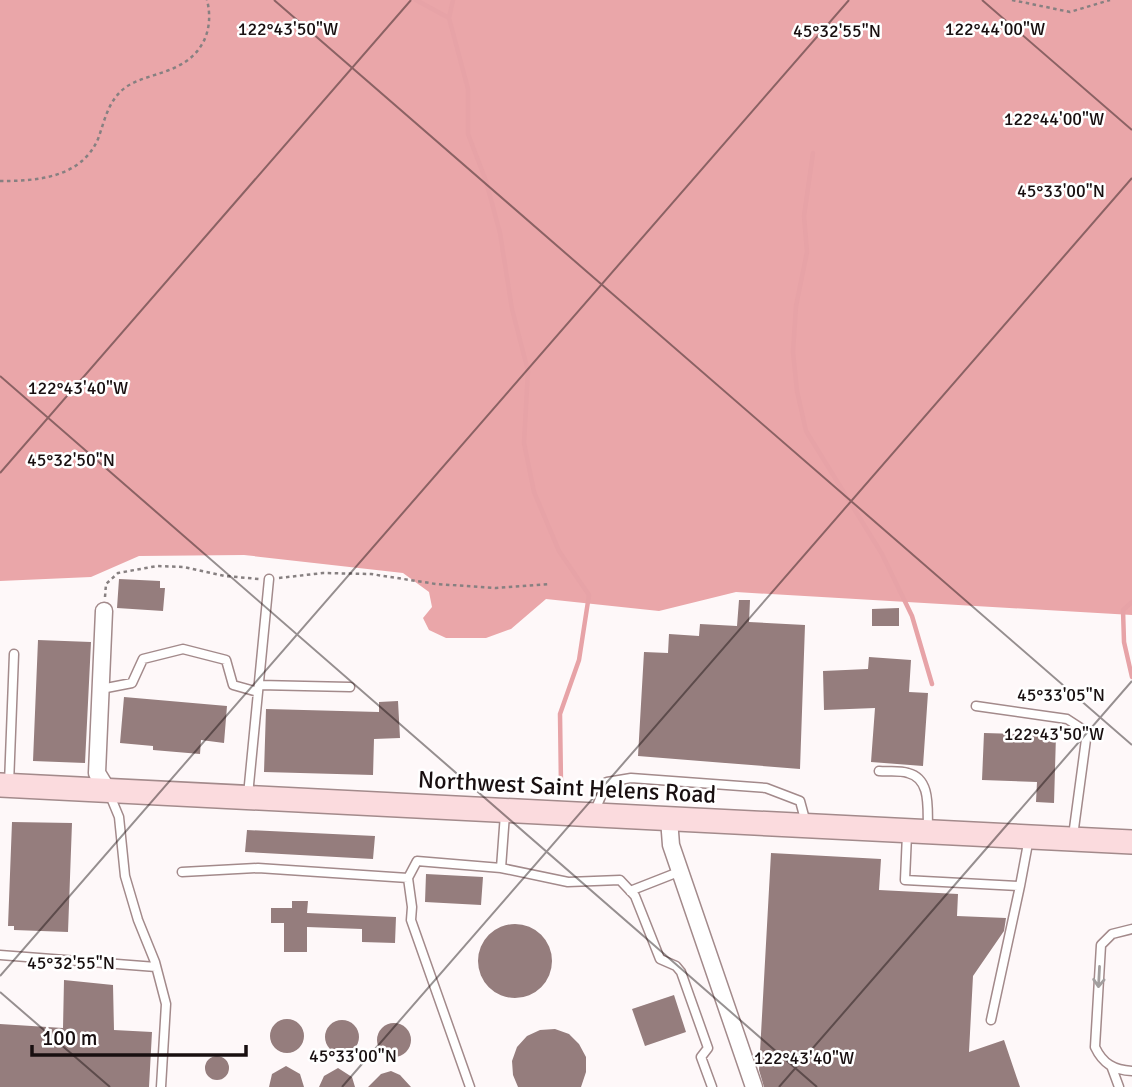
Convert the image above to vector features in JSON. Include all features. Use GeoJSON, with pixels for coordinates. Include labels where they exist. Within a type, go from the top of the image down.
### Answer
{"type":"FeatureCollection","features":[{"type":"Feature","properties":{"kind":"main road","name":"Northwest Saint Helens Road"},"geometry":{"type":"LineString","coordinates":[[4,785],[1132,842]]}},
{"type":"Feature","properties":{"kind":"street"},"geometry":{"type":"LineString","coordinates":[[104,611],[97,773],[108,791]]}},
{"type":"Feature","properties":{"kind":"street"},"geometry":{"type":"LineString","coordinates":[[669,819],[671,845],[754,1087]]}},
{"type":"Feature","properties":{"kind":"lane"},"geometry":{"type":"LineString","coordinates":[[248,798],[269,579]]}},
{"type":"Feature","properties":{"kind":"lane"},"geometry":{"type":"LineString","coordinates":[[101,689],[132,683],[143,659],[183,649],[226,660],[233,685],[259,689],[350,687]]}},
{"type":"Feature","properties":{"kind":"lane"},"geometry":{"type":"LineString","coordinates":[[4,785],[14,654]]}},
{"type":"Feature","properties":{"kind":"lane"},"geometry":{"type":"LineString","coordinates":[[976,706],[1068,719],[1087,732],[1072,839]]}},
{"type":"Feature","properties":{"kind":"lane"},"geometry":{"type":"LineString","coordinates":[[879,771],[909,773],[922,783],[926,791],[905,880],[1020,886]]}},
{"type":"Feature","properties":{"kind":"lane"},"geometry":{"type":"LineString","coordinates":[[593,815],[607,782],[631,778],[766,788],[800,801],[806,826]]}},
{"type":"Feature","properties":{"kind":"lane"},"geometry":{"type":"LineString","coordinates":[[108,791],[119,817],[125,876],[166,1004],[162,1087]]}},
{"type":"Feature","properties":{"kind":"lane"},"geometry":{"type":"LineString","coordinates":[[501,868],[505,811]]}},
{"type":"Feature","properties":{"kind":"lane"},"geometry":{"type":"LineString","coordinates":[[991,1020],[1030,837]]}},
{"type":"Feature","properties":{"kind":"lane"},"geometry":{"type":"LineString","coordinates":[[470,1087],[411,920],[408,878],[417,861],[501,868],[568,882],[620,880],[635,896],[660,959],[681,972],[708,1048],[701,1057],[712,1087]]}},
{"type":"Feature","properties":{"kind":"lane"},"geometry":{"type":"LineString","coordinates":[[181,872],[258,868],[408,878]]}},
{"type":"Feature","properties":{"kind":"lane"},"geometry":{"type":"LineString","coordinates":[[630,891],[681,871]]}},
{"type":"Feature","properties":{"kind":"lane"},"geometry":{"type":"LineString","coordinates":[[1119,1087],[1112,1068],[1099,1056],[1095,1047],[1101,945],[1112,934],[1132,929]]}},
{"type":"Feature","properties":{"kind":"lane"},"geometry":{"type":"LineString","coordinates":[[0,955],[156,967]]}},
{"type":"Feature","properties":{"kind":"lane"},"geometry":{"type":"LineString","coordinates":[[1112,1068],[1132,1071]]}},
{"type":"Feature","properties":{"kind":"path"},"geometry":{"type":"LineString","coordinates":[[0,181],[28,181],[50,176],[68,171],[85,159],[97,140],[113,100],[126,88],[177,67],[200,48],[208,32],[211,16],[206,0]]}},
{"type":"Feature","properties":{"kind":"path"},"geometry":{"type":"LineString","coordinates":[[1012,0],[1070,12],[1110,0]]}},
{"type":"Feature","properties":{"kind":"path"},"geometry":{"type":"LineString","coordinates":[[104,611],[106,584],[118,573],[157,566],[184,567],[225,576],[269,579],[347,573],[496,589],[549,584]]}},
{"type":"Feature","properties":{"kind":"shaded area"},"geometry":{"type":"Polygon","coordinates":[[[0,0],[1132,0],[1132,615],[736,592],[659,611],[546,599],[511,629],[486,638],[446,638],[429,630],[423,618],[432,607],[429,592],[403,573],[244,555],[139,556],[91,577],[0,581],[0,0]]]}},
{"type":"Feature","properties":{"kind":"building"},"geometry":{"type":"Polygon","coordinates":[[[119,579],[160,581],[160,588],[165,588],[163,611],[117,608],[119,579]]]}},
{"type":"Feature","properties":{"kind":"building"},"geometry":{"type":"Polygon","coordinates":[[[739,600],[750,600],[749,622],[805,625],[800,769],[638,756],[644,652],[668,653],[669,634],[699,636],[700,624],[737,626],[739,600]]]}},
{"type":"Feature","properties":{"kind":"building"},"geometry":{"type":"Polygon","coordinates":[[[899,608],[899,626],[872,626],[872,609],[899,608]]]}},
{"type":"Feature","properties":{"kind":"building"},"geometry":{"type":"Polygon","coordinates":[[[38,640],[91,642],[85,763],[33,761],[38,640]]]}},
{"type":"Feature","properties":{"kind":"building"},"geometry":{"type":"Polygon","coordinates":[[[869,657],[911,660],[909,692],[928,693],[923,766],[871,762],[875,708],[824,710],[823,671],[868,669],[869,657]]]}},
{"type":"Feature","properties":{"kind":"building"},"geometry":{"type":"Polygon","coordinates":[[[124,697],[227,706],[224,743],[201,740],[200,754],[153,750],[153,746],[120,743],[124,697]]]}},
{"type":"Feature","properties":{"kind":"building"},"geometry":{"type":"Polygon","coordinates":[[[398,701],[400,738],[374,739],[373,775],[264,772],[266,709],[379,712],[379,702],[398,701]]]}},
{"type":"Feature","properties":{"kind":"building"},"geometry":{"type":"Polygon","coordinates":[[[984,733],[1056,735],[1054,803],[1036,802],[1037,782],[982,780],[984,733]]]}},
{"type":"Feature","properties":{"kind":"building"},"geometry":{"type":"Polygon","coordinates":[[[12,822],[72,823],[68,932],[14,930],[14,926],[8,926],[12,822]]]}},
{"type":"Feature","properties":{"kind":"building"},"geometry":{"type":"Polygon","coordinates":[[[247,830],[375,836],[373,859],[245,852],[247,830]]]}},
{"type":"Feature","properties":{"kind":"building"},"geometry":{"type":"Polygon","coordinates":[[[771,853],[881,859],[879,890],[958,894],[957,916],[1006,918],[1004,931],[973,976],[969,1052],[1004,1040],[1020,1087],[764,1087],[759,1070],[771,853]]]}},
{"type":"Feature","properties":{"kind":"building"},"geometry":{"type":"Polygon","coordinates":[[[426,874],[483,877],[481,905],[425,902],[426,874]]]}},
{"type":"Feature","properties":{"kind":"building"},"geometry":{"type":"Polygon","coordinates":[[[292,901],[308,901],[307,913],[396,917],[395,943],[362,942],[362,929],[307,927],[307,952],[284,952],[284,923],[271,923],[271,908],[292,908],[292,901]]]}},
{"type":"Feature","properties":{"kind":"building"},"geometry":{"type":"Polygon","coordinates":[[[515,924],[536,930],[546,940],[552,961],[546,982],[536,992],[515,998],[494,992],[484,982],[478,961],[484,940],[494,930],[515,924]]]}},
{"type":"Feature","properties":{"kind":"building"},"geometry":{"type":"Polygon","coordinates":[[[64,980],[113,985],[114,1030],[152,1032],[149,1087],[0,1087],[0,1024],[63,1028],[64,980]]]}},
{"type":"Feature","properties":{"kind":"building"},"geometry":{"type":"Polygon","coordinates":[[[674,995],[686,1032],[645,1046],[632,1009],[674,995]]]}},
{"type":"Feature","properties":{"kind":"building"},"geometry":{"type":"Polygon","coordinates":[[[287,1019],[299,1024],[304,1036],[299,1048],[287,1053],[275,1048],[270,1036],[275,1024],[287,1019]]]}},
{"type":"Feature","properties":{"kind":"building"},"geometry":{"type":"Polygon","coordinates":[[[342,1020],[354,1025],[359,1037],[354,1049],[342,1054],[330,1049],[325,1037],[330,1025],[342,1020]]]}},
{"type":"Feature","properties":{"kind":"building"},"geometry":{"type":"Polygon","coordinates":[[[394,1023],[406,1028],[411,1040],[406,1052],[394,1057],[382,1052],[377,1040],[382,1028],[394,1023]]]}},
{"type":"Feature","properties":{"kind":"building"},"geometry":{"type":"Polygon","coordinates":[[[555,1029],[569,1034],[586,1057],[586,1072],[581,1087],[518,1087],[513,1075],[512,1061],[517,1047],[527,1036],[540,1030],[555,1029]]]}},
{"type":"Feature","properties":{"kind":"building"},"geometry":{"type":"Polygon","coordinates":[[[217,1056],[225,1060],[229,1068],[225,1076],[217,1080],[209,1076],[205,1068],[209,1060],[217,1056]]]}},
{"type":"Feature","properties":{"kind":"building"},"geometry":{"type":"Polygon","coordinates":[[[286,1066],[300,1074],[304,1087],[269,1087],[272,1074],[286,1066]]]}},
{"type":"Feature","properties":{"kind":"building"},"geometry":{"type":"Polygon","coordinates":[[[338,1068],[352,1077],[355,1087],[319,1087],[324,1076],[338,1068]]]}},
{"type":"Feature","properties":{"kind":"building"},"geometry":{"type":"Polygon","coordinates":[[[391,1071],[400,1075],[411,1087],[368,1087],[381,1074],[391,1071]]]}},
{"type":"Feature","properties":{"kind":"waterway"},"geometry":{"type":"LineString","coordinates":[[416,0],[449,18]]}},
{"type":"Feature","properties":{"kind":"waterway"},"geometry":{"type":"LineString","coordinates":[[453,0],[449,18],[468,89],[468,134],[486,181],[500,233],[512,309],[528,371],[524,443],[534,492],[559,551],[589,595],[579,660],[560,714],[561,785]]}},
{"type":"Feature","properties":{"kind":"waterway"},"geometry":{"type":"LineString","coordinates":[[813,153],[804,216],[807,252],[796,306],[793,352],[797,391],[806,431],[882,554],[912,616],[932,684]]}},
{"type":"Feature","properties":{"kind":"waterway"},"geometry":{"type":"LineString","coordinates":[[1132,602],[1123,610],[1124,642],[1132,677]]}}]}
